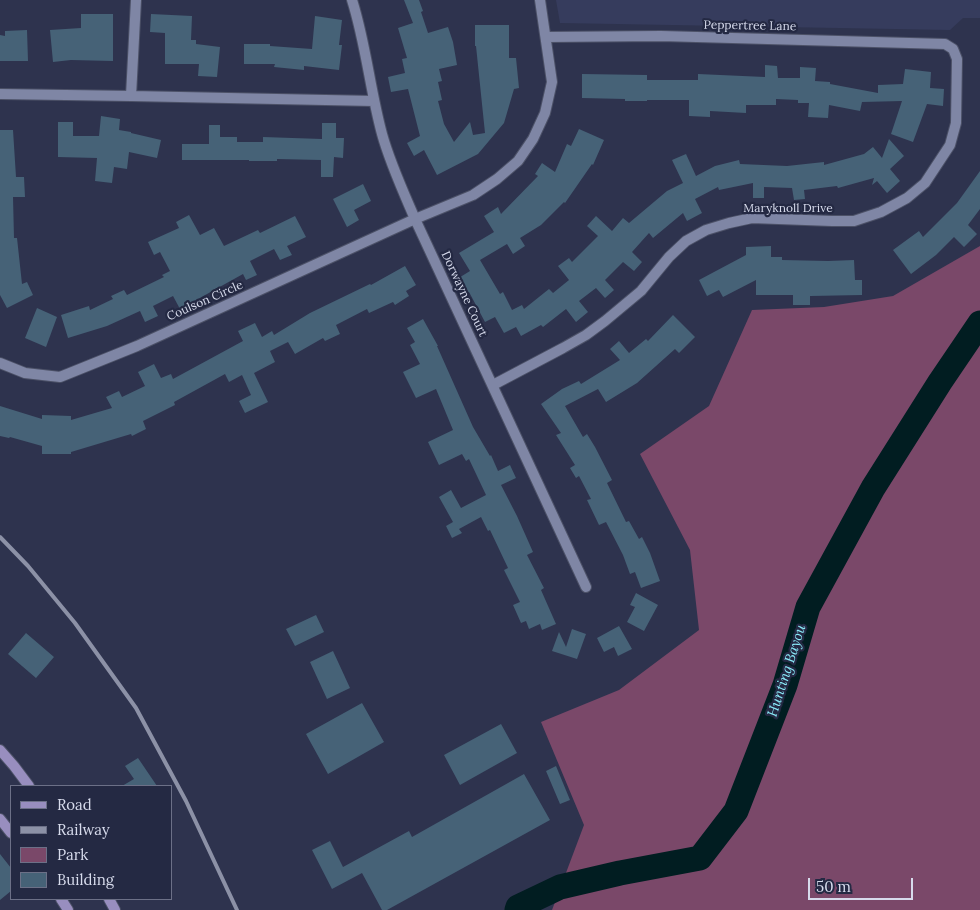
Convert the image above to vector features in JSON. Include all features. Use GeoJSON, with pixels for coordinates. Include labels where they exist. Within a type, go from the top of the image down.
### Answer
{"type":"FeatureCollection","features":[{"type":"Feature","properties":{"kind":"main road"},"geometry":{"type":"LineString","coordinates":[[0,750],[28,785]]}},
{"type":"Feature","properties":{"kind":"main road"},"geometry":{"type":"LineString","coordinates":[[0,819],[10,832]]}},
{"type":"Feature","properties":{"kind":"street"},"geometry":{"type":"LineString","coordinates":[[131,96],[136,0]]}},
{"type":"Feature","properties":{"kind":"street","name":"Dorwayne Court"},"geometry":{"type":"LineString","coordinates":[[352,0],[366,55],[382,136],[396,174],[415,219],[586,586]]}},
{"type":"Feature","properties":{"kind":"street","name":"Coulson Circle"},"geometry":{"type":"LineString","coordinates":[[0,363],[25,373],[60,377],[137,346],[473,194],[497,180],[518,161],[533,138],[547,105],[552,82],[540,0]]}},
{"type":"Feature","properties":{"kind":"street","name":"Peppertree Lane"},"geometry":{"type":"LineString","coordinates":[[546,37],[660,36],[849,41],[945,44],[953,49]]}},
{"type":"Feature","properties":{"kind":"street","name":"Maryknoll Drive"},"geometry":{"type":"LineString","coordinates":[[493,385],[586,335],[641,290],[669,257],[686,241],[706,230],[752,218],[854,221],[881,212],[907,198],[925,183],[950,145],[956,123],[957,59],[953,49]]}},
{"type":"Feature","properties":{"kind":"street"},"geometry":{"type":"LineString","coordinates":[[0,94],[374,101]]}},
{"type":"Feature","properties":{"kind":"shaded area"},"geometry":{"type":"Polygon","coordinates":[[[556,0],[980,0],[980,18],[963,18],[950,30],[560,23],[556,0]]]}},
{"type":"Feature","properties":{"kind":"green space"},"geometry":{"type":"Polygon","coordinates":[[[980,246],[980,910],[552,910],[584,825],[541,722],[619,690],[699,630],[690,550],[640,454],[709,406],[752,310],[824,307],[893,296],[980,246]]]}},
{"type":"Feature","properties":{"kind":"building"},"geometry":{"type":"Polygon","coordinates":[[[404,0],[419,0],[428,33],[448,27],[457,65],[439,69],[442,81],[438,82],[442,100],[438,101],[444,124],[454,142],[470,122],[473,135],[485,133],[475,46],[475,25],[509,25],[509,58],[516,58],[519,88],[514,89],[504,123],[478,154],[437,175],[424,150],[414,156],[407,143],[420,136],[408,89],[391,92],[388,77],[405,73],[402,59],[407,58],[398,28],[413,23],[404,0]]]}},
{"type":"Feature","properties":{"kind":"building"},"geometry":{"type":"Polygon","coordinates":[[[81,14],[113,14],[113,61],[71,60],[53,62],[50,30],[81,28],[81,14]]]}},
{"type":"Feature","properties":{"kind":"building"},"geometry":{"type":"Polygon","coordinates":[[[151,14],[192,16],[191,40],[196,40],[196,44],[220,47],[217,77],[198,76],[199,64],[165,64],[165,33],[150,32],[151,14]]]}},
{"type":"Feature","properties":{"kind":"building"},"geometry":{"type":"Polygon","coordinates":[[[315,16],[342,20],[339,70],[304,66],[304,70],[274,67],[275,64],[244,64],[244,44],[270,44],[270,46],[312,49],[315,16]]]}},
{"type":"Feature","properties":{"kind":"building"},"geometry":{"type":"Polygon","coordinates":[[[27,30],[28,61],[0,61],[0,35],[5,36],[5,31],[27,30]]]}},
{"type":"Feature","properties":{"kind":"building"},"geometry":{"type":"Polygon","coordinates":[[[765,65],[777,66],[778,78],[800,78],[800,67],[816,68],[815,81],[830,82],[830,84],[878,93],[878,85],[903,84],[905,69],[931,72],[930,88],[944,89],[943,106],[927,104],[913,142],[891,134],[902,101],[862,102],[860,111],[829,105],[828,118],[808,117],[809,103],[798,103],[798,100],[776,99],[776,105],[746,105],[746,113],[710,111],[710,117],[689,116],[689,100],[625,101],[625,99],[582,98],[582,74],[647,75],[647,80],[698,80],[698,74],[765,77],[765,65]]]}},
{"type":"Feature","properties":{"kind":"building"},"geometry":{"type":"Polygon","coordinates":[[[101,116],[120,119],[119,130],[161,140],[157,158],[129,152],[127,169],[114,167],[112,183],[95,181],[97,158],[58,157],[58,122],[73,122],[73,136],[99,136],[101,116]]]}},
{"type":"Feature","properties":{"kind":"building"},"geometry":{"type":"Polygon","coordinates":[[[322,123],[336,123],[336,138],[344,138],[343,158],[334,157],[333,177],[321,177],[321,160],[182,160],[182,144],[209,144],[209,125],[220,125],[220,137],[237,137],[237,142],[263,142],[263,137],[322,139],[322,123]]]}},
{"type":"Feature","properties":{"kind":"building"},"geometry":{"type":"Polygon","coordinates":[[[579,129],[604,140],[593,165],[565,203],[541,225],[520,238],[525,246],[513,254],[507,244],[480,260],[500,294],[503,292],[512,310],[522,305],[524,309],[549,289],[553,293],[569,280],[558,266],[569,258],[572,262],[598,236],[587,226],[596,216],[612,231],[623,218],[629,223],[667,191],[683,183],[672,160],[686,154],[696,176],[715,166],[739,160],[740,164],[787,166],[824,162],[824,165],[864,154],[873,147],[882,158],[889,139],[904,156],[890,169],[900,181],[887,193],[877,181],[872,185],[874,178],[838,188],[837,186],[804,190],[805,199],[794,200],[792,188],[764,187],[764,198],[753,198],[753,183],[719,190],[718,187],[695,199],[702,213],[687,221],[683,213],[653,238],[649,233],[632,252],[642,262],[634,271],[623,262],[605,280],[614,290],[605,298],[596,288],[579,301],[588,312],[576,322],[566,309],[543,327],[541,325],[521,336],[516,327],[504,333],[495,317],[485,322],[469,292],[466,294],[457,279],[470,271],[459,253],[494,232],[484,216],[498,207],[501,214],[538,176],[535,174],[542,163],[555,172],[567,144],[571,146],[579,129]]]}},
{"type":"Feature","properties":{"kind":"building"},"geometry":{"type":"Polygon","coordinates":[[[0,130],[13,130],[16,177],[24,177],[25,197],[13,197],[14,238],[17,238],[22,284],[27,282],[33,295],[7,308],[0,295],[0,130]]]}},
{"type":"Feature","properties":{"kind":"building"},"geometry":{"type":"Polygon","coordinates":[[[980,171],[980,209],[968,225],[977,234],[964,247],[954,237],[936,255],[911,274],[893,250],[919,231],[923,237],[957,203],[980,171]]]}},
{"type":"Feature","properties":{"kind":"building"},"geometry":{"type":"Polygon","coordinates":[[[363,184],[371,201],[354,210],[359,220],[347,227],[333,199],[363,184]]]}},
{"type":"Feature","properties":{"kind":"building"},"geometry":{"type":"Polygon","coordinates":[[[189,215],[200,235],[214,228],[224,246],[258,230],[260,233],[295,216],[306,237],[287,246],[292,255],[280,260],[274,249],[250,261],[257,275],[246,280],[243,274],[180,309],[173,296],[153,306],[158,316],[145,322],[140,311],[107,326],[68,338],[61,315],[89,306],[90,310],[113,299],[111,296],[124,290],[127,295],[164,277],[162,275],[170,271],[160,252],[154,255],[148,242],[179,228],[176,222],[189,215]]]}},
{"type":"Feature","properties":{"kind":"building"},"geometry":{"type":"Polygon","coordinates":[[[771,246],[771,257],[782,257],[782,260],[854,260],[855,280],[862,280],[862,295],[810,296],[810,305],[793,305],[793,295],[756,295],[756,280],[723,297],[719,290],[707,296],[699,280],[746,255],[746,247],[771,246]]]}},
{"type":"Feature","properties":{"kind":"building"},"geometry":{"type":"Polygon","coordinates":[[[405,266],[416,285],[406,291],[409,296],[395,305],[393,302],[369,313],[367,309],[336,325],[340,334],[325,341],[323,338],[295,354],[288,342],[270,351],[275,362],[254,373],[268,402],[245,413],[239,401],[251,395],[242,375],[229,382],[225,374],[174,402],[175,405],[143,421],[146,429],[132,436],[131,434],[71,452],[71,454],[42,454],[42,446],[0,436],[0,406],[42,419],[42,415],[71,416],[71,420],[112,408],[106,397],[119,391],[122,397],[145,386],[138,372],[154,364],[161,378],[171,374],[173,379],[243,341],[238,331],[255,323],[262,337],[272,331],[274,335],[310,313],[371,285],[405,266]]]}},
{"type":"Feature","properties":{"kind":"building"},"geometry":{"type":"Polygon","coordinates":[[[37,308],[57,317],[46,347],[25,338],[37,308]]]}},
{"type":"Feature","properties":{"kind":"building"},"geometry":{"type":"Polygon","coordinates":[[[673,315],[695,337],[679,353],[675,349],[637,383],[606,402],[598,389],[565,406],[583,437],[587,434],[595,447],[612,480],[607,483],[626,522],[629,521],[639,539],[642,537],[650,553],[660,581],[641,588],[635,572],[630,574],[623,555],[606,522],[599,525],[587,500],[591,499],[579,476],[576,478],[570,468],[575,465],[556,435],[561,433],[541,404],[562,389],[579,381],[581,384],[620,360],[610,349],[619,341],[629,353],[646,339],[648,341],[673,315]]]}},
{"type":"Feature","properties":{"kind":"building"},"geometry":{"type":"Polygon","coordinates":[[[423,319],[438,346],[473,427],[491,455],[498,471],[510,465],[516,478],[501,485],[533,552],[527,555],[544,588],[541,590],[556,624],[542,630],[540,624],[529,629],[526,621],[521,623],[513,605],[520,602],[504,570],[508,568],[490,530],[488,531],[481,517],[459,529],[462,533],[452,538],[446,526],[453,522],[439,497],[451,490],[461,508],[486,495],[469,459],[466,461],[462,454],[439,465],[428,442],[453,430],[436,389],[416,398],[403,372],[420,364],[410,345],[415,342],[407,328],[423,319]]]}},
{"type":"Feature","properties":{"kind":"building"},"geometry":{"type":"Polygon","coordinates":[[[636,593],[658,605],[644,631],[627,622],[635,607],[630,605],[636,593]]]}},
{"type":"Feature","properties":{"kind":"building"},"geometry":{"type":"Polygon","coordinates":[[[316,615],[324,632],[295,646],[286,629],[316,615]]]}},
{"type":"Feature","properties":{"kind":"building"},"geometry":{"type":"Polygon","coordinates":[[[619,626],[632,649],[618,656],[614,647],[604,652],[597,638],[619,626]]]}},
{"type":"Feature","properties":{"kind":"building"},"geometry":{"type":"Polygon","coordinates":[[[572,629],[586,634],[577,659],[552,651],[559,632],[566,647],[572,629]]]}},
{"type":"Feature","properties":{"kind":"building"},"geometry":{"type":"Polygon","coordinates":[[[26,633],[54,657],[36,678],[8,654],[26,633]]]}},
{"type":"Feature","properties":{"kind":"building"},"geometry":{"type":"Polygon","coordinates":[[[333,651],[350,688],[327,699],[310,662],[333,651]]]}},
{"type":"Feature","properties":{"kind":"building"},"geometry":{"type":"Polygon","coordinates":[[[362,703],[384,742],[328,774],[306,734],[362,703]]]}},
{"type":"Feature","properties":{"kind":"building"},"geometry":{"type":"Polygon","coordinates":[[[501,724],[517,753],[460,785],[444,755],[501,724]]]}},
{"type":"Feature","properties":{"kind":"building"},"geometry":{"type":"Polygon","coordinates":[[[138,758],[156,785],[124,785],[134,779],[125,766],[138,758]]]}},
{"type":"Feature","properties":{"kind":"building"},"geometry":{"type":"Polygon","coordinates":[[[556,766],[570,800],[560,804],[546,771],[556,766]]]}},
{"type":"Feature","properties":{"kind":"building"},"geometry":{"type":"Polygon","coordinates":[[[524,774],[550,820],[387,910],[382,910],[362,873],[332,889],[312,850],[330,841],[343,867],[409,831],[412,837],[524,774]]]}},
{"type":"Feature","properties":{"kind":"building"},"geometry":{"type":"Polygon","coordinates":[[[0,854],[10,867],[10,892],[0,900],[0,854]]]}},
{"type":"Feature","properties":{"kind":"waterway","name":"Hunting Bayou"},"geometry":{"type":"LineString","coordinates":[[517,910],[518,907],[560,887],[620,873],[700,858],[736,811],[785,685],[808,607],[873,488],[980,323]]}},
{"type":"Feature","properties":{"kind":"railway"},"geometry":{"type":"LineString","coordinates":[[0,537],[28,566],[75,623],[136,708],[186,801],[237,910]]}}]}
